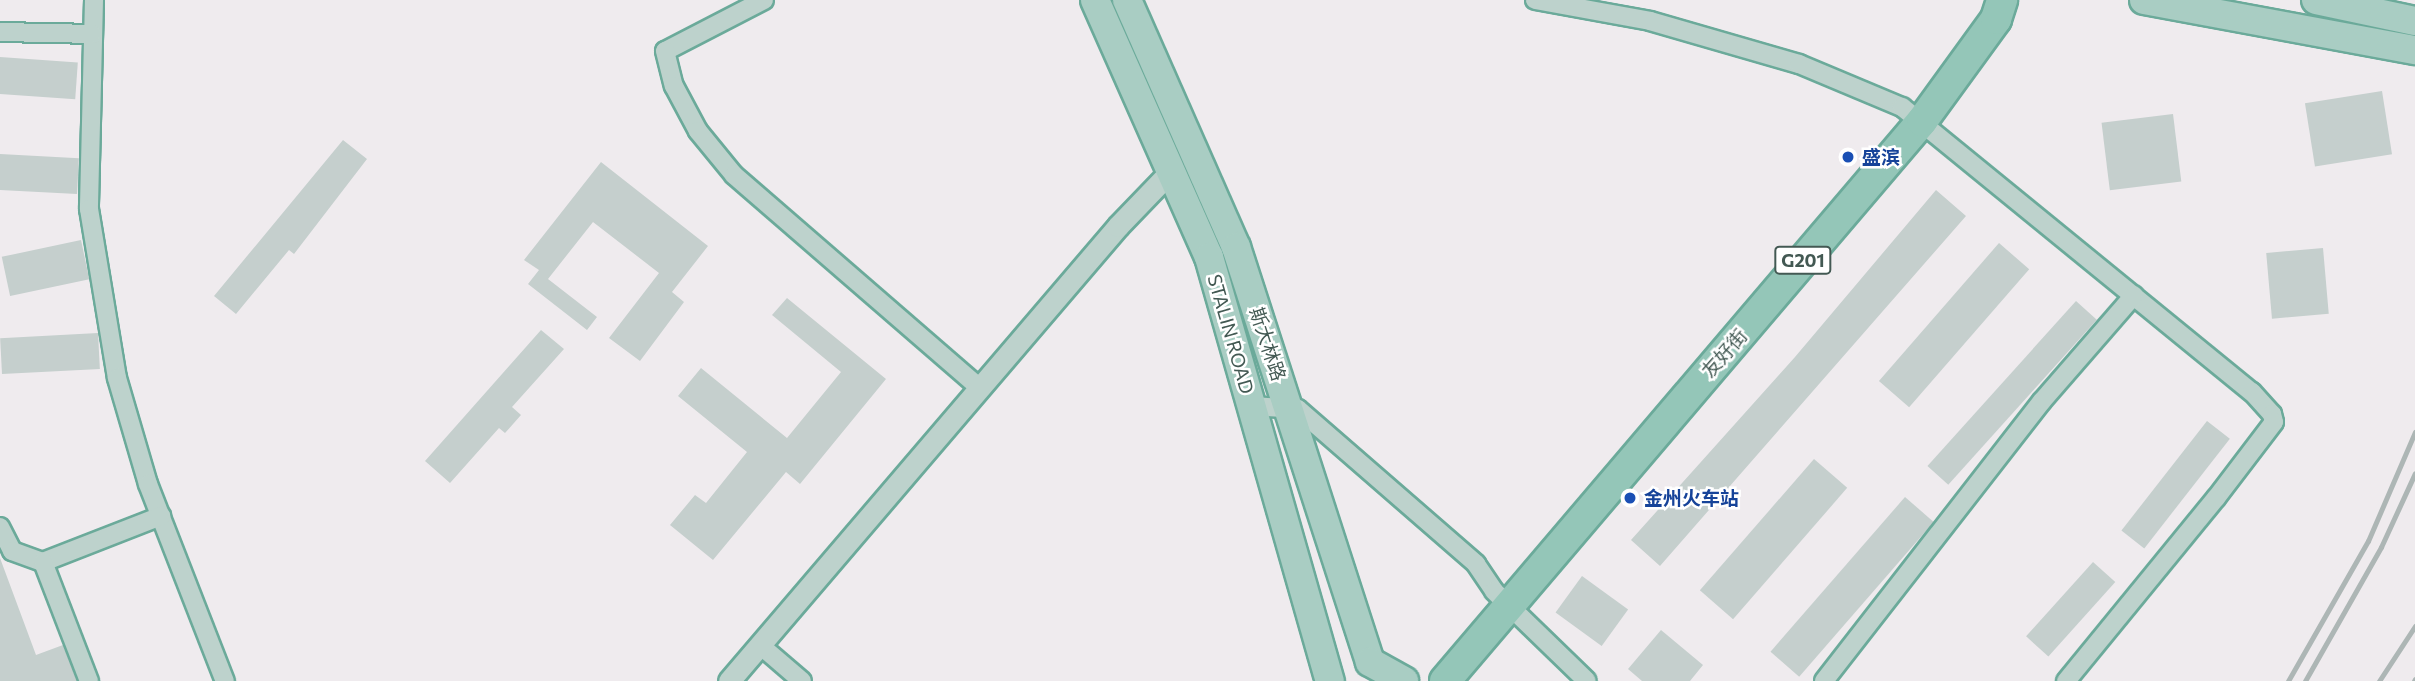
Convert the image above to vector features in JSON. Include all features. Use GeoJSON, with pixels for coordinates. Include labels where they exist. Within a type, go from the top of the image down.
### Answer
{"type":"FeatureCollection","features":[{"type":"Feature","properties":{"kind":"highway","name":"友好街"},"geometry":{"type":"LineString","coordinates":[[1445,681],[1511,607],[1922,121],[1998,10]]}},
{"type":"Feature","properties":{"kind":"main road","name":"STALIN ROAD"},"geometry":{"type":"LineString","coordinates":[[1095,0],[1209,257],[1330,681]]}},
{"type":"Feature","properties":{"kind":"main road","name":"斯大林路"},"geometry":{"type":"LineString","coordinates":[[1127,0],[1237,247],[1370,662],[1404,681]]}},
{"type":"Feature","properties":{"kind":"main road"},"geometry":{"type":"LineString","coordinates":[[2144,0],[2415,50]]}},
{"type":"Feature","properties":{"kind":"main road"},"geometry":{"type":"LineString","coordinates":[[2316,0],[2415,21]]}},
{"type":"Feature","properties":{"kind":"street"},"geometry":{"type":"LineString","coordinates":[[94,0],[89,209],[117,378],[161,516],[225,681]]}},
{"type":"Feature","properties":{"kind":"street"},"geometry":{"type":"LineString","coordinates":[[764,0],[665,51],[674,86],[698,131],[734,175],[980,388]]}},
{"type":"Feature","properties":{"kind":"street"},"geometry":{"type":"LineString","coordinates":[[1535,0],[1650,21],[1799,64],[1902,107],[2252,392],[2274,422],[2066,681]]}},
{"type":"Feature","properties":{"kind":"street"},"geometry":{"type":"LineString","coordinates":[[0,32],[92,34]]}},
{"type":"Feature","properties":{"kind":"street"},"geometry":{"type":"LineString","coordinates":[[729,681],[980,388],[1171,171]]}},
{"type":"Feature","properties":{"kind":"street"},"geometry":{"type":"LineString","coordinates":[[1824,681],[2042,401],[2134,295]]}},
{"type":"Feature","properties":{"kind":"street"},"geometry":{"type":"LineString","coordinates":[[1252,406],[1298,409],[1466,555],[1511,607],[1587,681]]}},
{"type":"Feature","properties":{"kind":"street"},"geometry":{"type":"LineString","coordinates":[[0,527],[12,551],[43,562],[161,516]]}},
{"type":"Feature","properties":{"kind":"street"},"geometry":{"type":"LineString","coordinates":[[43,562],[89,681]]}},
{"type":"Feature","properties":{"kind":"street"},"geometry":{"type":"LineString","coordinates":[[760,645],[802,681]]}},
{"type":"Feature","properties":{"kind":"building"},"geometry":{"type":"Polygon","coordinates":[[[0,57],[78,62],[75,99],[0,94],[0,57]]]}},
{"type":"Feature","properties":{"kind":"building"},"geometry":{"type":"Polygon","coordinates":[[[2382,91],[2392,154],[2315,166],[2305,103],[2382,91]]]}},
{"type":"Feature","properties":{"kind":"building"},"geometry":{"type":"Polygon","coordinates":[[[2173,114],[2181,181],[2110,190],[2102,123],[2173,114]]]}},
{"type":"Feature","properties":{"kind":"building"},"geometry":{"type":"Polygon","coordinates":[[[343,140],[367,159],[294,254],[289,250],[236,314],[214,296],[343,140]]]}},
{"type":"Feature","properties":{"kind":"building"},"geometry":{"type":"Polygon","coordinates":[[[0,154],[79,158],[77,194],[0,190],[0,154]]]}},
{"type":"Feature","properties":{"kind":"building"},"geometry":{"type":"Polygon","coordinates":[[[601,162],[708,246],[672,292],[684,302],[640,361],[609,338],[659,273],[593,222],[548,279],[597,317],[587,330],[528,284],[539,270],[524,260],[601,162]]]}},
{"type":"Feature","properties":{"kind":"building"},"geometry":{"type":"Polygon","coordinates":[[[1936,190],[1966,216],[1660,566],[1631,540],[1795,357],[1936,190]]]}},
{"type":"Feature","properties":{"kind":"building"},"geometry":{"type":"Polygon","coordinates":[[[81,240],[89,279],[10,296],[2,257],[81,240]]]}},
{"type":"Feature","properties":{"kind":"building"},"geometry":{"type":"Polygon","coordinates":[[[1999,243],[2029,269],[1909,407],[1879,381],[1999,243]]]}},
{"type":"Feature","properties":{"kind":"building"},"geometry":{"type":"Polygon","coordinates":[[[2323,248],[2329,314],[2272,319],[2266,253],[2323,248]]]}},
{"type":"Feature","properties":{"kind":"building"},"geometry":{"type":"Polygon","coordinates":[[[787,298],[886,379],[800,484],[786,472],[713,560],[670,525],[695,495],[706,503],[747,452],[678,396],[701,368],[787,438],[841,372],[772,315],[787,298]]]}},
{"type":"Feature","properties":{"kind":"building"},"geometry":{"type":"Polygon","coordinates":[[[2076,301],[2097,320],[1948,485],[1927,466],[2076,301]]]}},
{"type":"Feature","properties":{"kind":"building"},"geometry":{"type":"Polygon","coordinates":[[[541,330],[564,349],[512,407],[521,415],[505,433],[499,428],[450,483],[425,461],[541,330]]]}},
{"type":"Feature","properties":{"kind":"building"},"geometry":{"type":"Polygon","coordinates":[[[98,333],[100,369],[2,374],[0,338],[98,333]]]}},
{"type":"Feature","properties":{"kind":"building"},"geometry":{"type":"Polygon","coordinates":[[[2207,421],[2230,439],[2144,548],[2121,531],[2207,421]]]}},
{"type":"Feature","properties":{"kind":"building"},"geometry":{"type":"Polygon","coordinates":[[[1814,459],[1847,488],[1733,619],[1700,590],[1814,459]]]}},
{"type":"Feature","properties":{"kind":"building"},"geometry":{"type":"Polygon","coordinates":[[[1905,497],[1934,522],[1799,677],[1771,652],[1905,497]]]}},
{"type":"Feature","properties":{"kind":"building"},"geometry":{"type":"Polygon","coordinates":[[[0,558],[36,655],[63,645],[77,681],[0,681],[0,558]]]}},
{"type":"Feature","properties":{"kind":"building"},"geometry":{"type":"Polygon","coordinates":[[[2093,562],[2115,582],[2048,656],[2026,636],[2093,562]]]}},
{"type":"Feature","properties":{"kind":"building"},"geometry":{"type":"Polygon","coordinates":[[[1582,576],[1628,610],[1602,646],[1556,612],[1582,576]]]}},
{"type":"Feature","properties":{"kind":"building"},"geometry":{"type":"Polygon","coordinates":[[[1661,630],[1703,665],[1690,681],[1642,681],[1628,669],[1661,630]]]}},
{"type":"Feature","properties":{"kind":"railway"},"geometry":{"type":"LineString","coordinates":[[2288,681],[2368,541],[2415,432]]}},
{"type":"Feature","properties":{"kind":"railway"},"geometry":{"type":"LineString","coordinates":[[2305,681],[2381,547],[2415,473]]}},
{"type":"Feature","properties":{"kind":"railway"},"geometry":{"type":"LineString","coordinates":[[2379,681],[2415,626]]}},
{"type":"Feature","properties":{"kind":"place","name":"盛滨"},"geometry":{"type":"Point","coordinates":[1848,157]}},
{"type":"Feature","properties":{"kind":"place","name":"金州火车站"},"geometry":{"type":"Point","coordinates":[1630,498]}}]}
